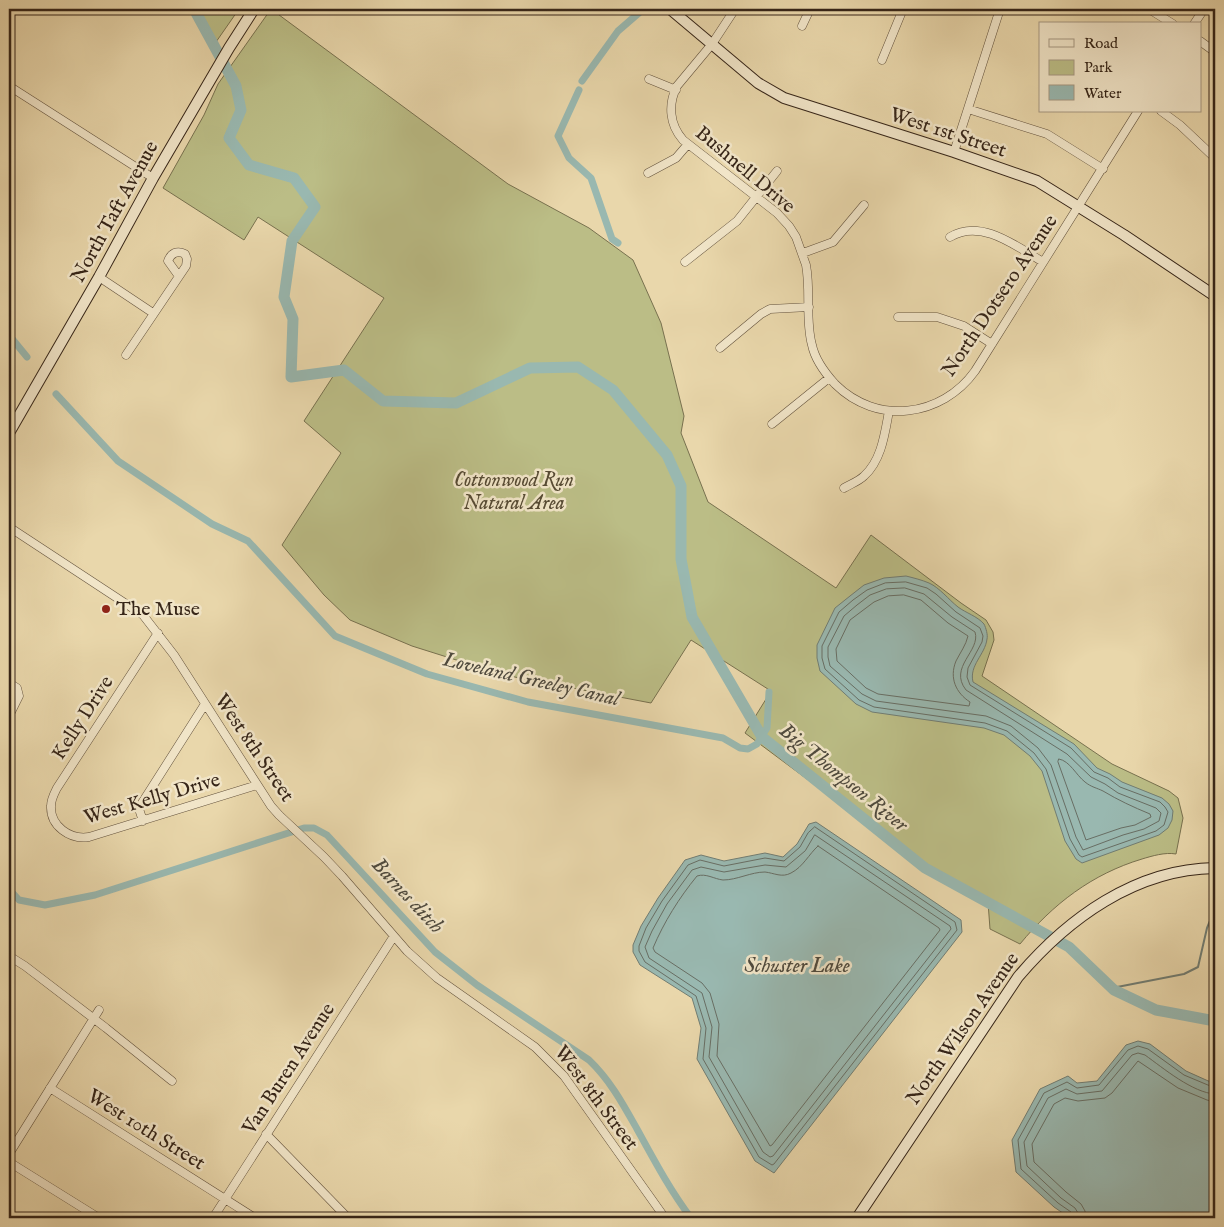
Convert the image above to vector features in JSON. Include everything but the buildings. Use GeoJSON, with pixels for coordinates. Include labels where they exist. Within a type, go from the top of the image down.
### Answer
{"type":"FeatureCollection","features":[{"type":"Feature","properties":{"kind":"main road","name":"North Taft Avenue"},"geometry":{"type":"LineString","coordinates":[[9,433],[99,277],[153,178],[254,9]]}},
{"type":"Feature","properties":{"kind":"main road","name":"West 1st Street"},"geometry":{"type":"LineString","coordinates":[[670,9],[758,83],[784,98],[954,152],[1037,182],[1124,235],[1215,296]]}},
{"type":"Feature","properties":{"kind":"main road","name":"North Wilson Avenue"},"geometry":{"type":"LineString","coordinates":[[856,1218],[1018,977],[1036,956],[1072,923],[1098,905],[1125,890],[1149,880],[1196,868],[1215,868]]}},
{"type":"Feature","properties":{"kind":"street","name":"Bushnell Drive"},"geometry":{"type":"LineString","coordinates":[[735,9],[712,44],[682,79],[676,90],[671,108],[672,119],[679,135],[688,144],[777,213],[788,226],[803,253],[807,272],[812,345],[824,372],[844,393],[862,403],[889,410]]}},
{"type":"Feature","properties":{"kind":"street"},"geometry":{"type":"LineString","coordinates":[[802,26],[810,9]]}},
{"type":"Feature","properties":{"kind":"street"},"geometry":{"type":"LineString","coordinates":[[882,60],[903,9]]}},
{"type":"Feature","properties":{"kind":"street"},"geometry":{"type":"LineString","coordinates":[[954,152],[1000,9]]}},
{"type":"Feature","properties":{"kind":"street"},"geometry":{"type":"LineString","coordinates":[[1150,9],[1170,22]]}},
{"type":"Feature","properties":{"kind":"street"},"geometry":{"type":"LineString","coordinates":[[1195,22],[1204,9]]}},
{"type":"Feature","properties":{"kind":"street"},"geometry":{"type":"LineString","coordinates":[[1202,42],[1215,52]]}},
{"type":"Feature","properties":{"kind":"street"},"geometry":{"type":"LineString","coordinates":[[649,80],[676,90]]}},
{"type":"Feature","properties":{"kind":"street"},"geometry":{"type":"LineString","coordinates":[[9,86],[153,178]]}},
{"type":"Feature","properties":{"kind":"street"},"geometry":{"type":"LineString","coordinates":[[968,109],[1047,134],[1102,169]]}},
{"type":"Feature","properties":{"kind":"street","name":"North Dotsero Avenue"},"geometry":{"type":"LineString","coordinates":[[889,410],[904,411],[924,408],[942,401],[954,394],[970,377],[1137,112]]}},
{"type":"Feature","properties":{"kind":"street"},"geometry":{"type":"LineString","coordinates":[[1161,112],[1180,125],[1215,158]]}},
{"type":"Feature","properties":{"kind":"street"},"geometry":{"type":"LineString","coordinates":[[648,173],[676,158],[688,144]]}},
{"type":"Feature","properties":{"kind":"street"},"geometry":{"type":"LineString","coordinates":[[685,262],[737,221],[777,171]]}},
{"type":"Feature","properties":{"kind":"street"},"geometry":{"type":"LineString","coordinates":[[803,253],[832,242],[864,205]]}},
{"type":"Feature","properties":{"kind":"street"},"geometry":{"type":"LineString","coordinates":[[950,237],[957,233],[975,230],[1011,243],[1043,262]]}},
{"type":"Feature","properties":{"kind":"street"},"geometry":{"type":"LineString","coordinates":[[126,356],[178,275]]}},
{"type":"Feature","properties":{"kind":"street"},"geometry":{"type":"LineString","coordinates":[[99,277],[153,313]]}},
{"type":"Feature","properties":{"kind":"street"},"geometry":{"type":"LineString","coordinates":[[720,348],[761,314],[770,309],[809,307]]}},
{"type":"Feature","properties":{"kind":"street"},"geometry":{"type":"LineString","coordinates":[[898,317],[928,316],[946,320],[964,326],[992,344]]}},
{"type":"Feature","properties":{"kind":"street"},"geometry":{"type":"LineString","coordinates":[[772,424],[829,378]]}},
{"type":"Feature","properties":{"kind":"street"},"geometry":{"type":"LineString","coordinates":[[844,488],[863,478],[872,467],[882,444],[889,410]]}},
{"type":"Feature","properties":{"kind":"street","name":"West 8th Street"},"geometry":{"type":"LineString","coordinates":[[9,528],[143,615],[158,633],[271,806],[342,876],[407,951],[437,978],[529,1042],[545,1056],[564,1076],[665,1218]]}},
{"type":"Feature","properties":{"kind":"street","name":"Kelly Drive"},"geometry":{"type":"LineString","coordinates":[[58,826],[53,819],[51,806],[52,798],[57,788],[158,633]]}},
{"type":"Feature","properties":{"kind":"street"},"geometry":{"type":"LineString","coordinates":[[9,683],[17,688],[19,696],[9,716]]}},
{"type":"Feature","properties":{"kind":"street"},"geometry":{"type":"LineString","coordinates":[[143,820],[140,806],[205,704]]}},
{"type":"Feature","properties":{"kind":"street","name":"West Kelly Drive"},"geometry":{"type":"LineString","coordinates":[[58,826],[68,834],[85,837],[257,785]]}},
{"type":"Feature","properties":{"kind":"street","name":"Van Buren Avenue"},"geometry":{"type":"LineString","coordinates":[[213,1218],[394,936]]}},
{"type":"Feature","properties":{"kind":"street"},"geometry":{"type":"LineString","coordinates":[[9,956],[25,966],[172,1081]]}},
{"type":"Feature","properties":{"kind":"street"},"geometry":{"type":"LineString","coordinates":[[9,1154],[99,1010]]}},
{"type":"Feature","properties":{"kind":"street","name":"West 10th Street"},"geometry":{"type":"LineString","coordinates":[[50,1088],[255,1218]]}},
{"type":"Feature","properties":{"kind":"street"},"geometry":{"type":"LineString","coordinates":[[266,1134],[348,1218]]}},
{"type":"Feature","properties":{"kind":"street"},"geometry":{"type":"LineString","coordinates":[[9,1162],[99,1218]]}},
{"type":"Feature","properties":{"kind":"green space"},"geometry":{"type":"Polygon","coordinates":[[[198,9],[239,9],[216,42],[198,9]]]}},
{"type":"Feature","properties":{"kind":"green space","name":"Cottonwood Run Natural Area"},"geometry":{"type":"Polygon","coordinates":[[[271,9],[508,184],[589,228],[633,260],[661,323],[684,416],[681,433],[708,502],[836,588],[871,535],[986,620],[993,632],[994,640],[982,676],[1112,764],[1169,791],[1178,798],[1183,818],[1176,854],[1163,854],[1142,859],[1124,865],[1090,882],[1060,903],[1020,944],[990,929],[988,902],[927,872],[870,826],[745,733],[771,691],[691,640],[651,703],[504,675],[412,646],[350,620],[324,595],[282,545],[341,453],[304,421],[384,298],[258,217],[244,240],[163,188],[204,115],[218,84],[271,9]]]}},
{"type":"Feature","properties":{"kind":"water"},"geometry":{"type":"Polygon","coordinates":[[[906,576],[933,585],[958,607],[984,624],[987,631],[986,645],[973,670],[973,682],[1074,744],[1097,768],[1122,782],[1162,798],[1173,811],[1172,820],[1168,828],[1159,835],[1082,863],[1076,859],[1065,841],[1042,771],[1030,756],[1004,735],[984,728],[872,712],[856,704],[820,671],[817,645],[835,608],[864,585],[884,578],[906,576]]]}},
{"type":"Feature","properties":{"kind":"water","name":"Schuster Lake"},"geometry":{"type":"Polygon","coordinates":[[[816,822],[961,920],[962,932],[774,1173],[755,1161],[697,1059],[701,1028],[692,998],[640,965],[633,952],[633,945],[641,926],[658,898],[685,860],[701,855],[724,861],[765,853],[783,857],[797,844],[809,824],[816,822]]]}},
{"type":"Feature","properties":{"kind":"water"},"geometry":{"type":"Polygon","coordinates":[[[1138,1041],[1150,1044],[1186,1071],[1215,1084],[1215,1218],[1070,1218],[1054,1207],[1016,1172],[1012,1140],[1040,1089],[1068,1076],[1077,1083],[1097,1081],[1126,1045],[1138,1041]]]}},
{"type":"Feature","properties":{"kind":"waterway","name":"Big Thompson River"},"geometry":{"type":"LineString","coordinates":[[194,9],[236,86],[241,110],[229,138],[249,165],[294,178],[315,207],[292,241],[284,297],[293,319],[291,377],[344,370],[383,401],[456,403],[530,368],[578,367],[613,390],[667,455],[681,486],[681,559],[692,617],[762,737],[925,868],[1069,947],[1114,990],[1156,1010],[1215,1021]]}},
{"type":"Feature","properties":{"kind":"waterway"},"geometry":{"type":"LineString","coordinates":[[582,81],[618,31],[640,12]]}},
{"type":"Feature","properties":{"kind":"waterway"},"geometry":{"type":"LineString","coordinates":[[579,90],[558,136],[569,158],[591,178],[612,239],[618,243]]}},
{"type":"Feature","properties":{"kind":"waterway","name":"Loveland Greeley Canal"},"geometry":{"type":"LineString","coordinates":[[9,335],[27,357]]}},
{"type":"Feature","properties":{"kind":"waterway","name":"Loveland Greeley Canal"},"geometry":{"type":"LineString","coordinates":[[56,394],[118,461],[212,524],[248,541],[335,636],[427,674],[528,702],[723,738],[740,748],[748,749],[757,744],[767,728],[769,692]]}},
{"type":"Feature","properties":{"kind":"waterway"},"geometry":{"type":"LineString","coordinates":[[1215,800],[1215,847]]}},
{"type":"Feature","properties":{"kind":"waterway","name":"Barnes ditch"},"geometry":{"type":"LineString","coordinates":[[9,889],[19,900],[45,905],[95,895],[304,828],[314,828],[327,835],[435,952],[477,985],[589,1060],[597,1068],[621,1101],[662,1175],[691,1218]]}},
{"type":"Feature","properties":{"kind":"waterway"},"geometry":{"type":"LineString","coordinates":[[1112,988],[1184,974],[1198,967],[1207,928],[1215,909]]}},
{"type":"Feature","properties":{"kind":"place","name":"The Muse"},"geometry":{"type":"Point","coordinates":[106,609]}}]}
